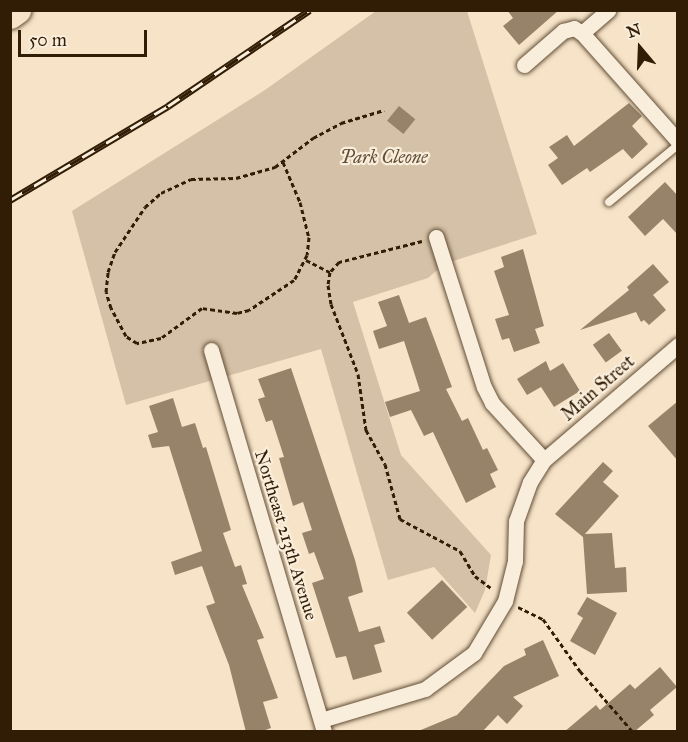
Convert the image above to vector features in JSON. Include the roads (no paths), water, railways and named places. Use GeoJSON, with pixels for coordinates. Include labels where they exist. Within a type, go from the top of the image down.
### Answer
{"type":"FeatureCollection","features":[{"type":"Feature","properties":{"kind":"highway"},"geometry":{"type":"LineString","coordinates":[[10,15],[17,10]]}},
{"type":"Feature","properties":{"kind":"street"},"geometry":{"type":"LineString","coordinates":[[582,33],[608,10]]}},
{"type":"Feature","properties":{"kind":"street"},"geometry":{"type":"LineString","coordinates":[[524,65],[563,31],[574,28],[582,33],[678,143]]}},
{"type":"Feature","properties":{"kind":"street"},"geometry":{"type":"LineString","coordinates":[[436,237],[484,387],[492,403],[544,460]]}},
{"type":"Feature","properties":{"kind":"street","name":"Main Street"},"geometry":{"type":"LineString","coordinates":[[322,726],[407,697],[443,679],[487,637],[505,600],[514,561],[516,521],[530,482],[544,460],[678,345]]}},
{"type":"Feature","properties":{"kind":"street","name":"Northeast 213th Avenue"},"geometry":{"type":"LineString","coordinates":[[211,351],[322,726]]}},
{"type":"Feature","properties":{"kind":"lane"},"geometry":{"type":"LineString","coordinates":[[609,202],[678,143]]}},
{"type":"Feature","properties":{"kind":"railway"},"geometry":{"type":"LineString","coordinates":[[10,200],[168,106],[310,10]]}},
{"type":"Feature","properties":{"kind":"park label","name":"Park Cleone"},"geometry":{"type":"Point","coordinates":[384,157]}}]}
